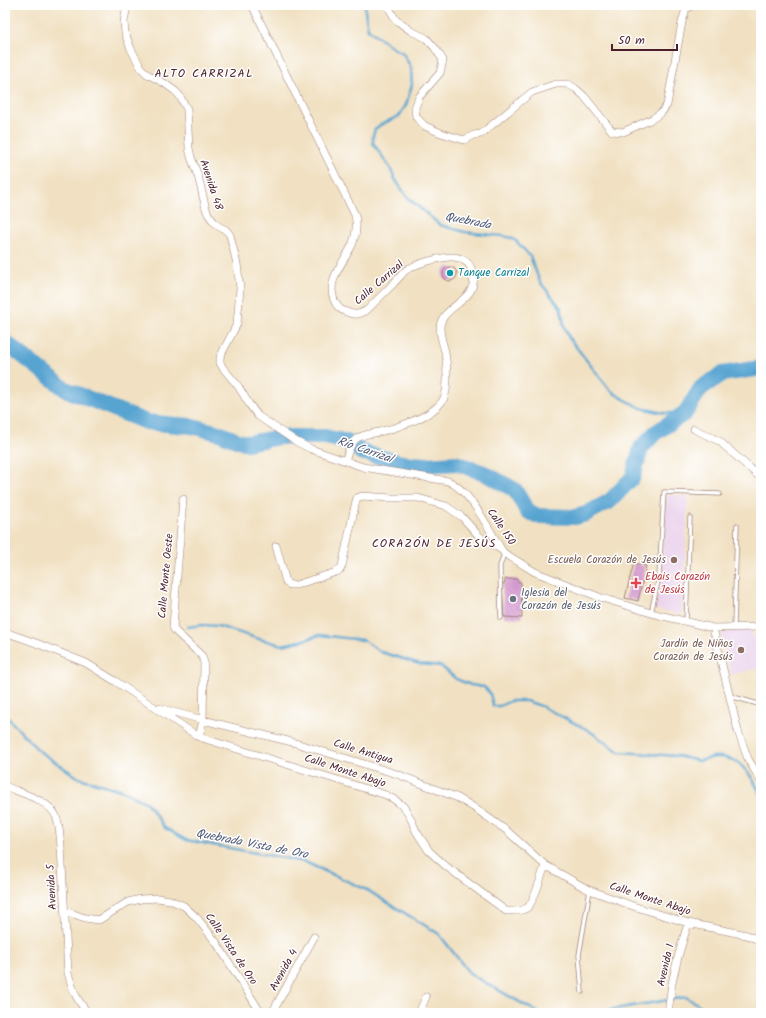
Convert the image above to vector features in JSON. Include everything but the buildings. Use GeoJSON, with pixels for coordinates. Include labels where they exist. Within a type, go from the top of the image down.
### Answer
{"type":"FeatureCollection","features":[{"type":"Feature","properties":{"kind":"street","name":"Avenida 48"},"geometry":{"type":"LineString","coordinates":[[127,5],[124,22],[125,33],[131,49],[141,68],[150,76],[164,83],[175,91],[183,101],[187,109],[189,148],[206,209],[214,222],[226,230],[230,235],[237,264],[240,288],[239,308],[237,324],[220,357],[220,363],[238,386],[258,416],[297,442],[311,449],[346,460]]}},
{"type":"Feature","properties":{"kind":"street","name":"Calle Carrizal"},"geometry":{"type":"LineString","coordinates":[[252,5],[357,222],[353,242],[334,276],[332,294],[335,303],[340,309],[350,314],[358,315],[367,310],[406,270],[438,259],[452,257],[463,259],[469,265],[473,273],[474,282],[471,291],[448,312],[442,319],[440,327],[447,369],[446,388],[443,400],[425,416],[396,427],[357,438],[349,449],[346,460]]}},
{"type":"Feature","properties":{"kind":"street"},"geometry":{"type":"LineString","coordinates":[[387,5],[396,20],[411,31],[426,38],[443,60],[440,73],[419,97],[415,108],[416,117],[425,126],[464,140],[474,135],[481,134],[532,92],[556,84],[567,84],[575,88],[584,96],[612,131],[623,132],[652,119],[661,113],[667,105],[682,22],[686,9],[693,5]]}},
{"type":"Feature","properties":{"kind":"street"},"geometry":{"type":"LineString","coordinates":[[694,429],[719,441],[761,478]]}},
{"type":"Feature","properties":{"kind":"street","name":"Calle 150"},"geometry":{"type":"LineString","coordinates":[[346,460],[363,467],[448,481],[455,484],[470,498],[502,551],[535,572],[599,597],[686,622],[714,628],[761,627]]}},
{"type":"Feature","properties":{"kind":"street"},"geometry":{"type":"LineString","coordinates":[[276,546],[286,582],[290,585],[296,585],[340,570],[356,501],[357,498],[362,496],[418,498],[446,506],[462,517],[479,536],[502,551]]}},
{"type":"Feature","properties":{"kind":"street","name":"Calle Monte Oeste"},"geometry":{"type":"LineString","coordinates":[[183,499],[173,627],[175,631],[202,656],[204,663],[203,720],[199,737]]}},
{"type":"Feature","properties":{"kind":"street"},"geometry":{"type":"LineString","coordinates":[[714,628],[738,730],[748,759],[761,781]]}},
{"type":"Feature","properties":{"kind":"street","name":"Calle Monte Abajo"},"geometry":{"type":"LineString","coordinates":[[5,632],[86,663],[199,737],[386,795],[395,800],[404,807],[416,831],[429,851],[447,867],[506,911],[513,912],[529,907],[545,865],[590,890],[633,906],[688,923],[747,935],[761,941]]}},
{"type":"Feature","properties":{"kind":"street","name":"Calle Antigua"},"geometry":{"type":"LineString","coordinates":[[153,707],[292,742],[397,774],[458,798],[506,830],[545,865]]}},
{"type":"Feature","properties":{"kind":"street","name":"Avenida 5"},"geometry":{"type":"LineString","coordinates":[[5,786],[38,799],[56,814],[59,827],[68,973],[74,992],[81,1005],[88,1013]]}},
{"type":"Feature","properties":{"kind":"street","name":"Calle Vista de Oro"},"geometry":{"type":"LineString","coordinates":[[65,911],[85,918],[99,920],[128,902],[141,899],[158,898],[170,900],[184,906],[196,917],[216,942],[261,1013]]}},
{"type":"Feature","properties":{"kind":"street","name":"Avenida 1"},"geometry":{"type":"LineString","coordinates":[[669,1009],[678,957],[688,923]]}},
{"type":"Feature","properties":{"kind":"street","name":"Avenida 4"},"geometry":{"type":"LineString","coordinates":[[272,1013],[314,937]]}},
{"type":"Feature","properties":{"kind":"street"},"geometry":{"type":"LineString","coordinates":[[419,1013],[426,997]]}},
{"type":"Feature","properties":{"kind":"lane"},"geometry":{"type":"LineString","coordinates":[[651,613],[660,577],[664,492],[720,494]]}},
{"type":"Feature","properties":{"kind":"lane"},"geometry":{"type":"LineString","coordinates":[[686,622],[690,517]]}},
{"type":"Feature","properties":{"kind":"lane"},"geometry":{"type":"LineString","coordinates":[[734,628],[737,525]]}},
{"type":"Feature","properties":{"kind":"lane"},"geometry":{"type":"LineString","coordinates":[[501,618],[500,566],[502,551]]}},
{"type":"Feature","properties":{"kind":"lane"},"geometry":{"type":"LineString","coordinates":[[729,696],[761,704]]}},
{"type":"Feature","properties":{"kind":"lane"},"geometry":{"type":"LineString","coordinates":[[582,992],[579,955],[590,890]]}},
{"type":"Feature","properties":{"kind":"shaded area","name":"Escuela Corazón de Jesús"},"geometry":{"type":"Polygon","coordinates":[[[667,495],[688,496],[682,614],[654,609],[661,579],[667,495]]]}},
{"type":"Feature","properties":{"kind":"shaded area","name":"Jardín de Niños Corazón de Jesús"},"geometry":{"type":"Polygon","coordinates":[[[751,629],[761,667],[731,675],[721,633],[751,629]]]}},
{"type":"Feature","properties":{"kind":"waterway","name":"Quebrada"},"geometry":{"type":"LineString","coordinates":[[365,5],[368,29],[393,48],[403,53],[411,68],[412,85],[406,105],[399,116],[375,129],[373,136],[373,143],[407,197],[440,225],[465,232],[512,238],[516,241],[530,256],[540,282],[561,308],[564,326],[569,338],[610,390],[641,408],[664,413],[685,413]]}},
{"type":"Feature","properties":{"kind":"waterway","name":"Río Carrizal"},"geometry":{"type":"LineString","coordinates":[[5,342],[65,389],[146,422],[192,426],[248,443],[280,437],[325,437],[352,443],[361,452],[402,463],[425,465],[456,463],[484,473],[515,490],[527,511],[538,516],[575,517],[586,514],[610,501],[633,477],[641,448],[655,433],[685,413],[701,388],[722,374],[761,368]]}},
{"type":"Feature","properties":{"kind":"waterway"},"geometry":{"type":"LineString","coordinates":[[188,627],[202,625],[218,626],[282,645],[319,635],[363,640],[381,652],[420,664],[441,666],[456,679],[471,685],[484,687],[490,693],[493,706],[500,706],[510,701],[526,701],[541,706],[588,730],[619,752],[677,756],[699,761],[714,757],[723,757],[738,762],[750,775],[761,794]]}},
{"type":"Feature","properties":{"kind":"waterway","name":"Quebrada Vista de Oro"},"geometry":{"type":"LineString","coordinates":[[5,715],[39,751],[79,778],[121,790],[147,803],[165,828],[186,840],[305,862],[367,890],[439,934],[470,974],[539,1013]]}},
{"type":"Feature","properties":{"kind":"waterway","name":"Quebrada Vista de Oro"},"geometry":{"type":"LineString","coordinates":[[591,1013],[686,997],[699,1005],[702,1013]]}},
{"type":"Feature","properties":{"kind":"place","name":"Tanque Carrizal"},"geometry":{"type":"Point","coordinates":[450,273]}},
{"type":"Feature","properties":{"kind":"place","name":"Escuela Corazón de Jesús"},"geometry":{"type":"Point","coordinates":[674,560]}},
{"type":"Feature","properties":{"kind":"place","name":"Ebais Corazón de Jesús"},"geometry":{"type":"Point","coordinates":[636,583]}},
{"type":"Feature","properties":{"kind":"place","name":"Iglesia del Corazón de Jesús"},"geometry":{"type":"Point","coordinates":[513,599]}},
{"type":"Feature","properties":{"kind":"place","name":"Jardín de Niños Corazón de Jesús"},"geometry":{"type":"Point","coordinates":[741,650]}},
{"type":"Feature","properties":{"kind":"district","name":"ALTO CARRIZAL"},"geometry":{"type":"Point","coordinates":[204,73]}},
{"type":"Feature","properties":{"kind":"district","name":"CORAZÓN DE JESÚS"},"geometry":{"type":"Point","coordinates":[434,543]}}]}
